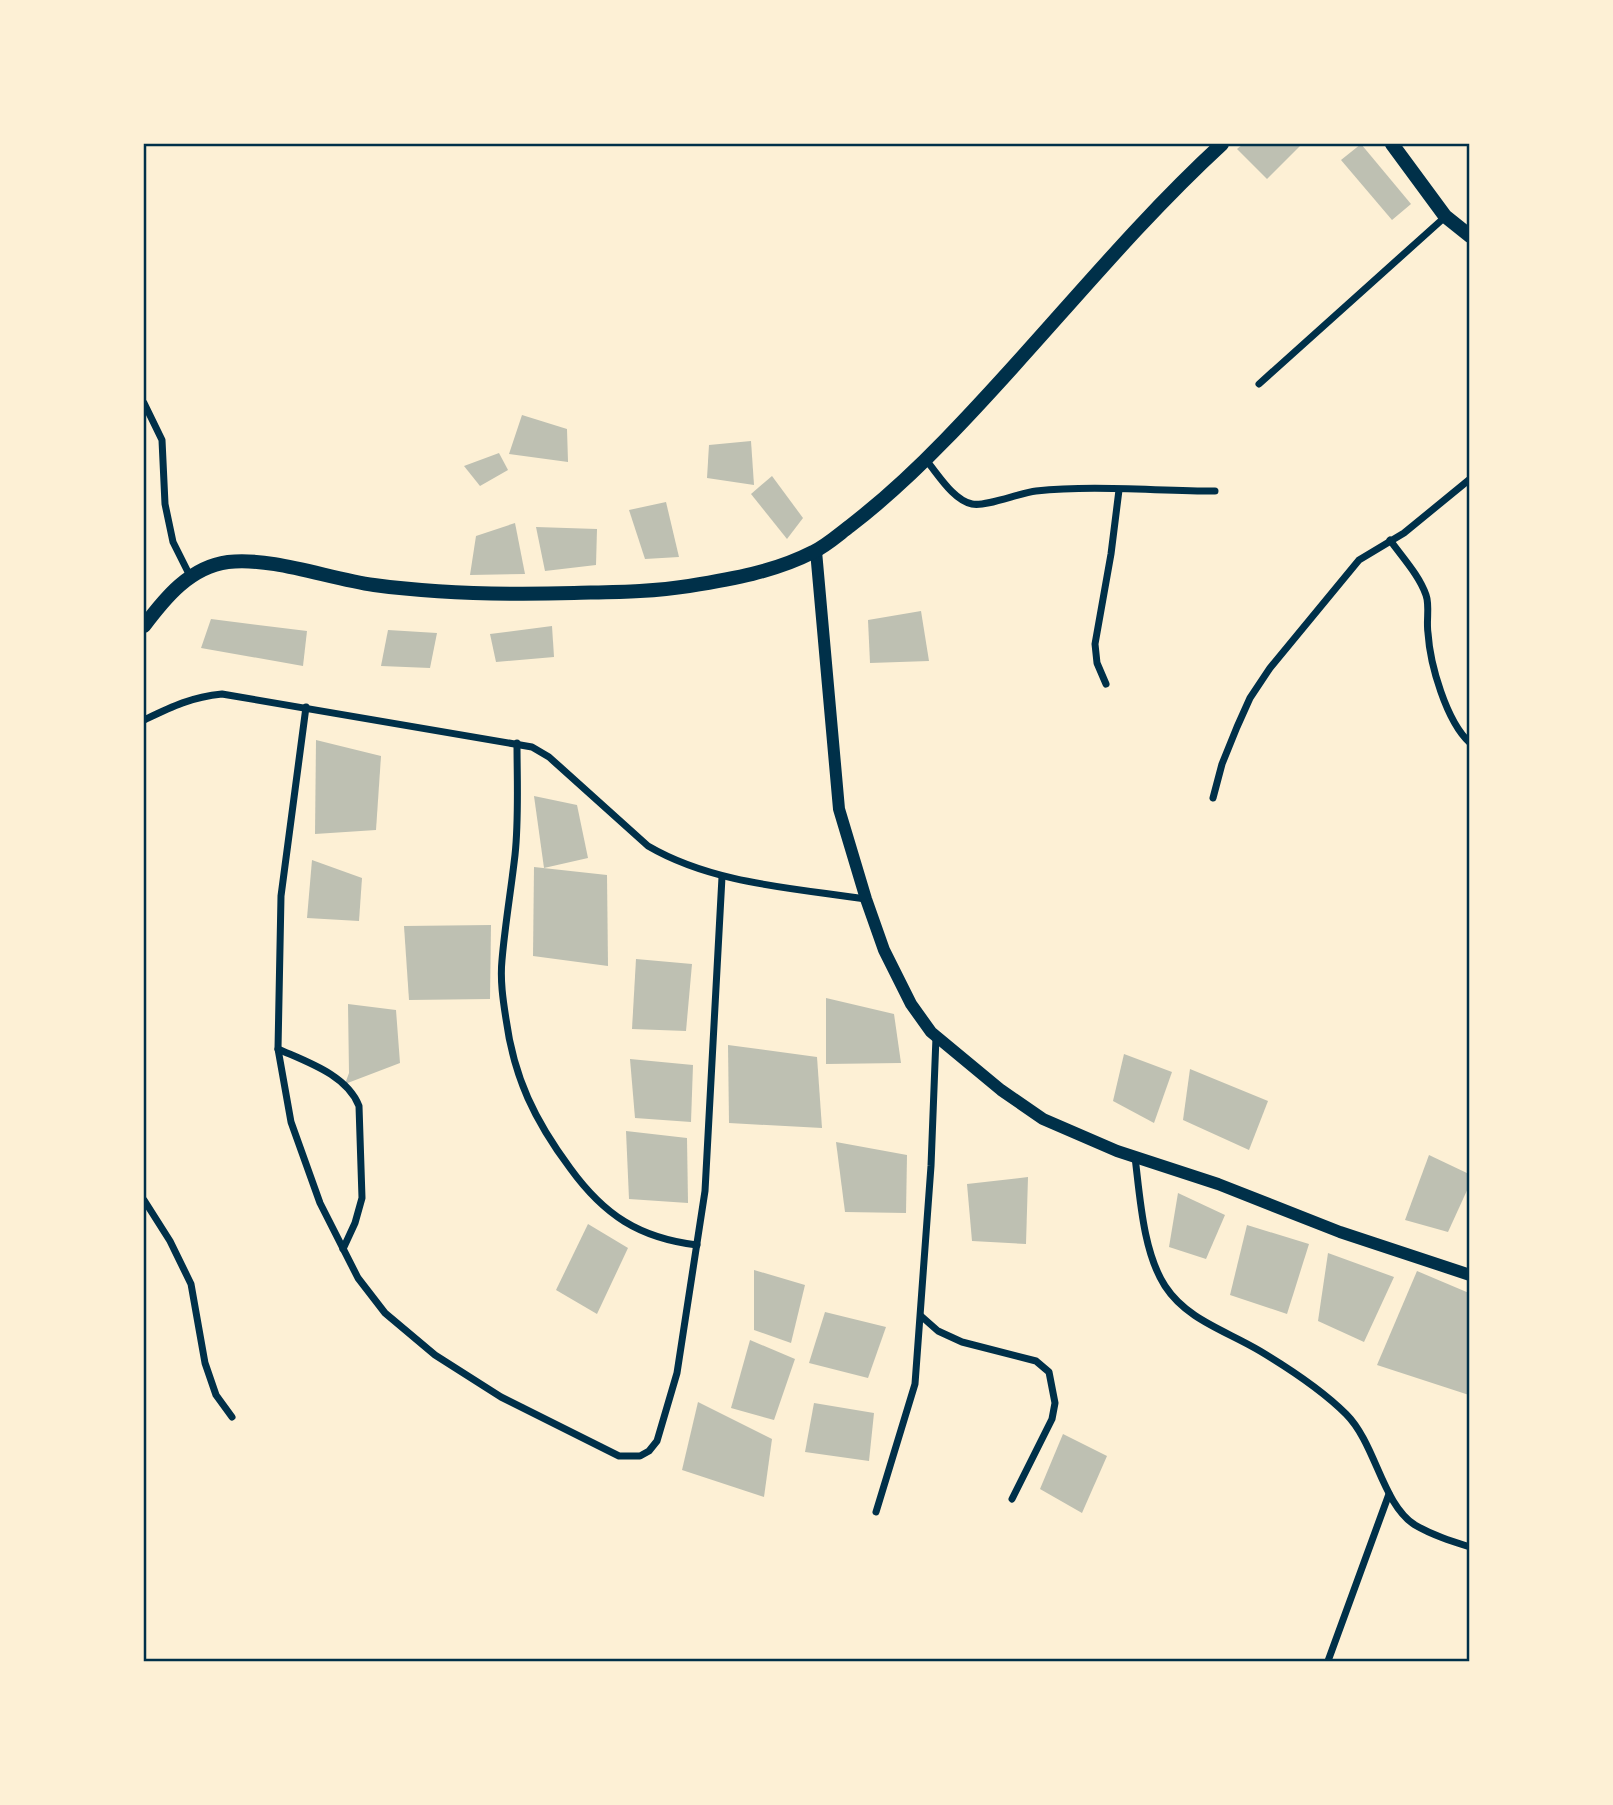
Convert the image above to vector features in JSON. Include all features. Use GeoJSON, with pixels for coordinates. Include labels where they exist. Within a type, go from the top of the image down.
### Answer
{"type":"FeatureCollection","features":[{"type":"Feature","properties":{"kind":"main road"},"geometry":{"type":"LineString","coordinates":[[144,626],[159,605],[190,576],[228,562],[324,574],[369,585],[478,595],[635,592],[686,587],[768,571],[816,551],[891,494],[926,460],[979,405],[1116,249],[1222,144]]}},
{"type":"Feature","properties":{"kind":"main road"},"geometry":{"type":"LineString","coordinates":[[1392,144],[1446,216],[1469,236]]}},
{"type":"Feature","properties":{"kind":"street"},"geometry":{"type":"LineString","coordinates":[[1259,384],[1446,216]]}},
{"type":"Feature","properties":{"kind":"street"},"geometry":{"type":"LineString","coordinates":[[144,403],[162,440],[165,503],[173,542],[190,576]]}},
{"type":"Feature","properties":{"kind":"street"},"geometry":{"type":"LineString","coordinates":[[926,460],[962,500],[975,505],[1033,492],[1215,491]]}},
{"type":"Feature","properties":{"kind":"street"},"geometry":{"type":"LineString","coordinates":[[1213,798],[1222,764],[1237,727],[1250,698],[1270,668],[1354,565],[1369,552],[1415,524],[1469,479]]}},
{"type":"Feature","properties":{"kind":"street"},"geometry":{"type":"LineString","coordinates":[[1106,684],[1097,663],[1095,644],[1111,555],[1119,490]]}},
{"type":"Feature","properties":{"kind":"street"},"geometry":{"type":"LineString","coordinates":[[1390,540],[1426,593],[1428,635],[1434,665],[1455,724],[1469,743]]}},
{"type":"Feature","properties":{"kind":"street"},"geometry":{"type":"LineString","coordinates":[[816,551],[839,809],[884,950],[911,1004],[936,1036],[1001,1090],[1043,1119],[1135,1157],[1218,1184],[1340,1232],[1469,1275]]}},
{"type":"Feature","properties":{"kind":"street"},"geometry":{"type":"LineString","coordinates":[[144,720],[199,696],[222,694],[517,743],[532,747],[549,757],[648,846],[683,863],[722,877],[866,899]]}},
{"type":"Feature","properties":{"kind":"street"},"geometry":{"type":"LineString","coordinates":[[306,707],[281,896],[278,1049],[291,1122],[320,1203],[359,1278],[385,1313],[435,1355],[501,1397],[628,1458],[649,1451],[657,1441],[677,1373],[705,1191],[722,877]]}},
{"type":"Feature","properties":{"kind":"street"},"geometry":{"type":"LineString","coordinates":[[517,743],[515,853],[502,963],[508,1040],[528,1103],[553,1148],[581,1183],[614,1214],[630,1226],[658,1238],[697,1245]]}},
{"type":"Feature","properties":{"kind":"street"},"geometry":{"type":"LineString","coordinates":[[876,1512],[915,1384],[931,1166],[936,1036]]}},
{"type":"Feature","properties":{"kind":"street"},"geometry":{"type":"LineString","coordinates":[[278,1049],[345,1084],[359,1106],[362,1198],[343,1250]]}},
{"type":"Feature","properties":{"kind":"street"},"geometry":{"type":"LineString","coordinates":[[1135,1157],[1142,1214],[1153,1263],[1165,1287],[1190,1313],[1259,1350],[1309,1382],[1346,1414],[1360,1431],[1389,1494],[1402,1513],[1414,1524],[1469,1547]]}},
{"type":"Feature","properties":{"kind":"street"},"geometry":{"type":"LineString","coordinates":[[144,1200],[170,1241],[191,1284],[205,1363],[216,1395],[232,1417]]}},
{"type":"Feature","properties":{"kind":"street"},"geometry":{"type":"LineString","coordinates":[[920,1316],[938,1331],[962,1342],[1036,1361],[1049,1373],[1055,1403],[1052,1419],[1012,1499]]}},
{"type":"Feature","properties":{"kind":"street"},"geometry":{"type":"LineString","coordinates":[[1328,1661],[1389,1494]]}},
{"type":"Feature","properties":{"kind":"building"},"geometry":{"type":"Polygon","coordinates":[[[1243,144],[1301,145],[1267,179],[1237,149],[1243,144]]]}},
{"type":"Feature","properties":{"kind":"building"},"geometry":{"type":"Polygon","coordinates":[[[1361,144],[1411,204],[1392,220],[1341,160],[1361,144]]]}},
{"type":"Feature","properties":{"kind":"building"},"geometry":{"type":"Polygon","coordinates":[[[522,415],[567,429],[568,462],[509,454],[522,415]]]}},
{"type":"Feature","properties":{"kind":"building"},"geometry":{"type":"Polygon","coordinates":[[[751,441],[754,485],[707,478],[709,445],[751,441]]]}},
{"type":"Feature","properties":{"kind":"building"},"geometry":{"type":"Polygon","coordinates":[[[499,453],[508,470],[480,486],[464,466],[499,453]]]}},
{"type":"Feature","properties":{"kind":"building"},"geometry":{"type":"Polygon","coordinates":[[[772,476],[803,518],[787,539],[751,494],[772,476]]]}},
{"type":"Feature","properties":{"kind":"building"},"geometry":{"type":"Polygon","coordinates":[[[666,502],[679,557],[645,559],[629,510],[666,502]]]}},
{"type":"Feature","properties":{"kind":"building"},"geometry":{"type":"Polygon","coordinates":[[[515,523],[525,574],[470,575],[476,536],[515,523]]]}},
{"type":"Feature","properties":{"kind":"building"},"geometry":{"type":"Polygon","coordinates":[[[536,527],[597,529],[596,565],[545,571],[536,527]]]}},
{"type":"Feature","properties":{"kind":"building"},"geometry":{"type":"Polygon","coordinates":[[[921,611],[929,661],[870,663],[868,620],[921,611]]]}},
{"type":"Feature","properties":{"kind":"building"},"geometry":{"type":"Polygon","coordinates":[[[211,619],[307,631],[303,666],[201,648],[211,619]]]}},
{"type":"Feature","properties":{"kind":"building"},"geometry":{"type":"Polygon","coordinates":[[[552,626],[554,657],[496,662],[490,634],[552,626]]]}},
{"type":"Feature","properties":{"kind":"building"},"geometry":{"type":"Polygon","coordinates":[[[388,630],[437,633],[430,668],[381,666],[388,630]]]}},
{"type":"Feature","properties":{"kind":"building"},"geometry":{"type":"Polygon","coordinates":[[[316,740],[381,756],[376,830],[315,834],[316,740]]]}},
{"type":"Feature","properties":{"kind":"building"},"geometry":{"type":"Polygon","coordinates":[[[534,796],[577,805],[588,858],[544,868],[534,796]]]}},
{"type":"Feature","properties":{"kind":"building"},"geometry":{"type":"Polygon","coordinates":[[[312,860],[362,878],[359,921],[307,918],[312,860]]]}},
{"type":"Feature","properties":{"kind":"building"},"geometry":{"type":"Polygon","coordinates":[[[534,867],[607,875],[608,966],[533,956],[534,867]]]}},
{"type":"Feature","properties":{"kind":"building"},"geometry":{"type":"Polygon","coordinates":[[[491,925],[490,999],[409,1000],[404,926],[491,925]]]}},
{"type":"Feature","properties":{"kind":"building"},"geometry":{"type":"Polygon","coordinates":[[[636,959],[692,964],[686,1031],[632,1029],[636,959]]]}},
{"type":"Feature","properties":{"kind":"building"},"geometry":{"type":"Polygon","coordinates":[[[826,998],[894,1014],[901,1063],[826,1064],[826,998]]]}},
{"type":"Feature","properties":{"kind":"building"},"geometry":{"type":"Polygon","coordinates":[[[348,1004],[396,1010],[400,1063],[345,1084],[349,1073],[348,1004]]]}},
{"type":"Feature","properties":{"kind":"building"},"geometry":{"type":"Polygon","coordinates":[[[728,1045],[817,1057],[822,1128],[729,1123],[728,1045]]]}},
{"type":"Feature","properties":{"kind":"building"},"geometry":{"type":"Polygon","coordinates":[[[1124,1054],[1172,1072],[1154,1123],[1113,1101],[1124,1054]]]}},
{"type":"Feature","properties":{"kind":"building"},"geometry":{"type":"Polygon","coordinates":[[[630,1059],[693,1065],[691,1122],[635,1118],[630,1059]]]}},
{"type":"Feature","properties":{"kind":"building"},"geometry":{"type":"Polygon","coordinates":[[[1190,1069],[1268,1101],[1249,1150],[1183,1120],[1190,1069]]]}},
{"type":"Feature","properties":{"kind":"building"},"geometry":{"type":"Polygon","coordinates":[[[626,1131],[687,1138],[688,1203],[629,1199],[626,1131]]]}},
{"type":"Feature","properties":{"kind":"building"},"geometry":{"type":"Polygon","coordinates":[[[836,1142],[907,1155],[906,1213],[845,1212],[836,1142]]]}},
{"type":"Feature","properties":{"kind":"building"},"geometry":{"type":"Polygon","coordinates":[[[1429,1155],[1469,1174],[1469,1186],[1448,1232],[1405,1220],[1429,1155]]]}},
{"type":"Feature","properties":{"kind":"building"},"geometry":{"type":"Polygon","coordinates":[[[1028,1177],[1026,1244],[972,1241],[967,1184],[1028,1177]]]}},
{"type":"Feature","properties":{"kind":"building"},"geometry":{"type":"Polygon","coordinates":[[[1178,1193],[1225,1215],[1206,1259],[1169,1247],[1178,1193]]]}},
{"type":"Feature","properties":{"kind":"building"},"geometry":{"type":"Polygon","coordinates":[[[588,1224],[628,1248],[597,1314],[556,1290],[588,1224]]]}},
{"type":"Feature","properties":{"kind":"building"},"geometry":{"type":"Polygon","coordinates":[[[1247,1225],[1309,1244],[1287,1314],[1230,1295],[1247,1225]]]}},
{"type":"Feature","properties":{"kind":"building"},"geometry":{"type":"Polygon","coordinates":[[[1328,1253],[1394,1277],[1364,1342],[1318,1321],[1328,1253]]]}},
{"type":"Feature","properties":{"kind":"building"},"geometry":{"type":"Polygon","coordinates":[[[754,1270],[805,1285],[791,1343],[754,1330],[754,1270]]]}},
{"type":"Feature","properties":{"kind":"building"},"geometry":{"type":"Polygon","coordinates":[[[1417,1271],[1469,1293],[1469,1395],[1377,1365],[1417,1271]]]}},
{"type":"Feature","properties":{"kind":"building"},"geometry":{"type":"Polygon","coordinates":[[[825,1312],[886,1327],[868,1378],[809,1363],[825,1312]]]}},
{"type":"Feature","properties":{"kind":"building"},"geometry":{"type":"Polygon","coordinates":[[[750,1340],[795,1359],[774,1420],[731,1408],[750,1340]]]}},
{"type":"Feature","properties":{"kind":"building"},"geometry":{"type":"Polygon","coordinates":[[[698,1402],[772,1439],[764,1497],[682,1470],[698,1402]]]}},
{"type":"Feature","properties":{"kind":"building"},"geometry":{"type":"Polygon","coordinates":[[[814,1403],[874,1413],[869,1461],[805,1452],[814,1403]]]}},
{"type":"Feature","properties":{"kind":"building"},"geometry":{"type":"Polygon","coordinates":[[[1063,1434],[1107,1456],[1082,1513],[1040,1489],[1063,1434]]]}}]}
